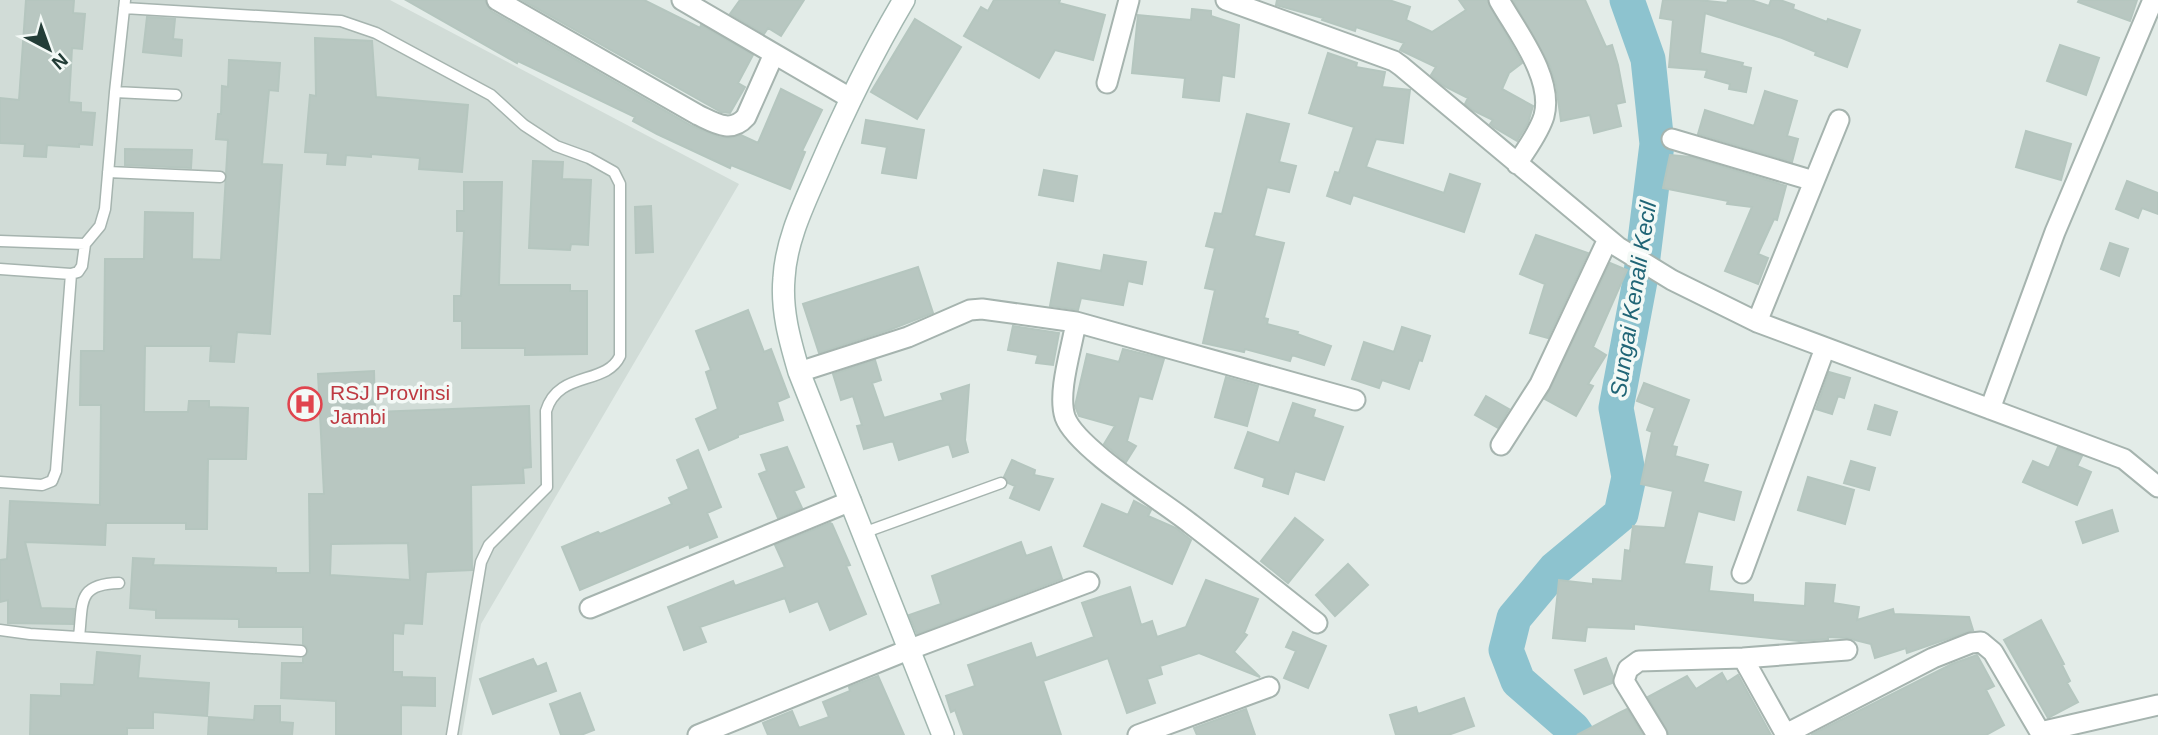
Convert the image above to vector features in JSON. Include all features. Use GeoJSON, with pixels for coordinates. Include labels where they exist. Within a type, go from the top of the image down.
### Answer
{"type":"FeatureCollection","features":[{"type":"Feature","properties":{"kind":"street"},"geometry":{"type":"LineString","coordinates":[[497,0],[723,127],[741,123],[746,117],[774,54]]}},
{"type":"Feature","properties":{"kind":"street"},"geometry":{"type":"LineString","coordinates":[[682,0],[850,98]]}},
{"type":"Feature","properties":{"kind":"street"},"geometry":{"type":"LineString","coordinates":[[904,0],[879,41],[850,98],[798,218],[787,256],[783,304],[787,332],[799,372],[943,735]]}},
{"type":"Feature","properties":{"kind":"street"},"geometry":{"type":"LineString","coordinates":[[1107,83],[1129,0]]}},
{"type":"Feature","properties":{"kind":"street"},"geometry":{"type":"LineString","coordinates":[[1226,0],[1394,61],[1613,243],[1672,280],[1757,322],[2124,459],[2158,487]]}},
{"type":"Feature","properties":{"kind":"street"},"geometry":{"type":"LineString","coordinates":[[1499,0],[1537,67],[1545,87],[1546,102],[1539,129],[1517,164]]}},
{"type":"Feature","properties":{"kind":"street"},"geometry":{"type":"LineString","coordinates":[[1990,409],[2055,232],[2153,0]]}},
{"type":"Feature","properties":{"kind":"street"},"geometry":{"type":"LineString","coordinates":[[1757,322],[1839,120]]}},
{"type":"Feature","properties":{"kind":"street"},"geometry":{"type":"LineString","coordinates":[[1672,138],[1814,181]]}},
{"type":"Feature","properties":{"kind":"street"},"geometry":{"type":"LineString","coordinates":[[1501,445],[1540,384],[1613,243]]}},
{"type":"Feature","properties":{"kind":"street"},"geometry":{"type":"LineString","coordinates":[[799,372],[908,337],[970,310],[982,309],[1076,322],[1355,400]]}},
{"type":"Feature","properties":{"kind":"street"},"geometry":{"type":"LineString","coordinates":[[1076,322],[1063,402],[1065,418],[1075,434],[1317,623]]}},
{"type":"Feature","properties":{"kind":"street"},"geometry":{"type":"LineString","coordinates":[[1742,573],[1825,348]]}},
{"type":"Feature","properties":{"kind":"street"},"geometry":{"type":"LineString","coordinates":[[590,608],[851,501]]}},
{"type":"Feature","properties":{"kind":"street"},"geometry":{"type":"LineString","coordinates":[[698,735],[908,650],[1088,582]]}},
{"type":"Feature","properties":{"kind":"street"},"geometry":{"type":"LineString","coordinates":[[1744,658],[1786,735],[1933,658],[1971,643],[1981,642],[1993,652],[2038,734],[2158,705]]}},
{"type":"Feature","properties":{"kind":"street"},"geometry":{"type":"LineString","coordinates":[[1657,735],[1627,689],[1624,677],[1631,665],[1648,660],[1744,658],[1847,650]]}},
{"type":"Feature","properties":{"kind":"street"},"geometry":{"type":"LineString","coordinates":[[1138,735],[1269,687]]}},
{"type":"Feature","properties":{"kind":"lane"},"geometry":{"type":"LineString","coordinates":[[0,269],[71,274],[78,272],[82,265],[85,244],[100,226],[105,209],[125,4],[341,21],[376,33],[491,94],[524,125],[556,146],[589,158],[614,172],[620,184],[620,356],[611,368],[568,384],[552,397],[547,411],[547,487],[489,545],[481,562],[452,735]]}},
{"type":"Feature","properties":{"kind":"lane"},"geometry":{"type":"LineString","coordinates":[[115,92],[176,95]]}},
{"type":"Feature","properties":{"kind":"lane"},"geometry":{"type":"LineString","coordinates":[[108,172],[220,177]]}},
{"type":"Feature","properties":{"kind":"lane"},"geometry":{"type":"LineString","coordinates":[[0,241],[85,244]]}},
{"type":"Feature","properties":{"kind":"lane"},"geometry":{"type":"LineString","coordinates":[[0,482],[42,485],[52,481],[57,471],[71,274]]}},
{"type":"Feature","properties":{"kind":"lane"},"geometry":{"type":"LineString","coordinates":[[863,533],[1001,483]]}},
{"type":"Feature","properties":{"kind":"lane"},"geometry":{"type":"LineString","coordinates":[[79,638],[83,601],[88,590],[99,583],[119,583]]}},
{"type":"Feature","properties":{"kind":"lane"},"geometry":{"type":"LineString","coordinates":[[0,630],[79,638],[302,651]]}},
{"type":"Feature","properties":{"kind":"shaded area","name":"RSJ Provinsi Jambi"},"geometry":{"type":"Polygon","coordinates":[[[0,0],[390,0],[739,184],[481,624],[462,735],[0,735],[0,0]]]}},
{"type":"Feature","properties":{"kind":"building"},"geometry":{"type":"Polygon","coordinates":[[[26,0],[74,0],[73,13],[85,14],[82,49],[72,48],[69,102],[81,103],[81,112],[95,113],[92,145],[47,145],[46,157],[24,156],[25,144],[0,143],[0,98],[19,100],[26,0]]]}},
{"type":"Feature","properties":{"kind":"building"},"geometry":{"type":"Polygon","coordinates":[[[406,0],[485,0],[491,11],[692,126],[719,137],[741,135],[758,143],[781,89],[822,110],[802,151],[805,152],[790,189],[731,165],[730,168],[657,134],[633,121],[635,117],[518,61],[517,63],[406,0]]]}},
{"type":"Feature","properties":{"kind":"building"},"geometry":{"type":"Polygon","coordinates":[[[522,0],[644,0],[700,28],[701,25],[753,55],[738,83],[745,87],[730,113],[721,112],[522,0]]]}},
{"type":"Feature","properties":{"kind":"building"},"geometry":{"type":"Polygon","coordinates":[[[740,0],[804,0],[781,36],[768,28],[764,34],[730,14],[740,0]]]}},
{"type":"Feature","properties":{"kind":"building"},"geometry":{"type":"Polygon","coordinates":[[[994,0],[1060,0],[1059,3],[1105,15],[1093,60],[1055,50],[1039,78],[964,36],[981,7],[988,11],[994,0]]]}},
{"type":"Feature","properties":{"kind":"building"},"geometry":{"type":"Polygon","coordinates":[[[1277,0],[1389,0],[1410,7],[1406,20],[1432,32],[1466,10],[1459,0],[1487,0],[1522,63],[1509,73],[1502,89],[1533,106],[1528,123],[1517,141],[1490,124],[1493,120],[1465,104],[1468,98],[1444,86],[1431,75],[1436,67],[1400,50],[1404,43],[1356,27],[1355,31],[1322,20],[1323,18],[1276,5],[1277,0]]]}},
{"type":"Feature","properties":{"kind":"building"},"geometry":{"type":"Polygon","coordinates":[[[1513,0],[1585,0],[1606,47],[1612,45],[1618,65],[1625,102],[1616,104],[1621,126],[1594,133],[1590,115],[1561,121],[1556,85],[1550,66],[1513,0]]]}},
{"type":"Feature","properties":{"kind":"building"},"geometry":{"type":"Polygon","coordinates":[[[1663,0],[1727,3],[1728,0],[1751,0],[1769,6],[1771,0],[1780,0],[1794,5],[1793,9],[1827,22],[1828,19],[1860,30],[1847,67],[1782,38],[1705,13],[1700,53],[1743,63],[1742,66],[1751,68],[1746,92],[1729,89],[1730,84],[1705,77],[1707,70],[1669,67],[1673,20],[1660,18],[1663,0]]]}},
{"type":"Feature","properties":{"kind":"building"},"geometry":{"type":"Polygon","coordinates":[[[2137,0],[2130,21],[2078,2],[2137,0]]]}},
{"type":"Feature","properties":{"kind":"building"},"geometry":{"type":"Polygon","coordinates":[[[1192,9],[1211,11],[1211,16],[1239,25],[1234,77],[1222,75],[1219,101],[1183,97],[1185,78],[1132,73],[1138,15],[1191,20],[1192,9]]]}},
{"type":"Feature","properties":{"kind":"building"},"geometry":{"type":"Polygon","coordinates":[[[147,17],[175,19],[173,39],[182,40],[181,56],[143,52],[147,17]]]}},
{"type":"Feature","properties":{"kind":"building"},"geometry":{"type":"Polygon","coordinates":[[[915,19],[961,47],[917,119],[871,92],[915,19]]]}},
{"type":"Feature","properties":{"kind":"building"},"geometry":{"type":"Polygon","coordinates":[[[315,38],[372,41],[376,97],[468,105],[462,172],[419,169],[420,158],[371,154],[371,157],[346,155],[345,165],[327,164],[328,153],[305,152],[310,95],[316,96],[315,38]]]}},
{"type":"Feature","properties":{"kind":"building"},"geometry":{"type":"Polygon","coordinates":[[[2060,45],[2099,58],[2086,95],[2047,81],[2060,45]]]}},
{"type":"Feature","properties":{"kind":"building"},"geometry":{"type":"Polygon","coordinates":[[[1328,53],[1357,63],[1356,67],[1385,72],[1382,87],[1410,90],[1403,143],[1376,139],[1366,167],[1444,193],[1450,174],[1480,184],[1464,232],[1353,195],[1350,204],[1327,196],[1335,172],[1339,173],[1354,127],[1309,113],[1328,53]]]}},
{"type":"Feature","properties":{"kind":"building"},"geometry":{"type":"Polygon","coordinates":[[[229,60],[280,63],[278,91],[269,90],[262,164],[282,165],[270,334],[237,332],[234,362],[210,361],[211,346],[145,346],[144,412],[188,412],[189,401],[209,401],[209,407],[248,408],[246,459],[208,459],[207,529],[186,529],[186,523],[106,523],[105,545],[25,542],[41,608],[74,609],[73,624],[8,623],[8,600],[0,602],[0,560],[7,559],[10,501],[100,505],[101,405],[80,405],[81,351],[104,351],[105,259],[144,259],[145,212],[193,213],[192,259],[221,260],[228,140],[216,139],[218,114],[221,114],[222,86],[228,87],[229,60]]]}},
{"type":"Feature","properties":{"kind":"building"},"geometry":{"type":"Polygon","coordinates":[[[1765,91],[1797,101],[1787,136],[1798,139],[1792,162],[1698,134],[1705,110],[1754,126],[1765,91]]]}},
{"type":"Feature","properties":{"kind":"building"},"geometry":{"type":"Polygon","coordinates":[[[1247,114],[1289,124],[1279,162],[1296,166],[1289,192],[1267,187],[1254,236],[1284,243],[1264,318],[1268,319],[1267,324],[1298,332],[1297,334],[1331,346],[1324,365],[1292,355],[1290,361],[1245,349],[1244,352],[1203,343],[1215,290],[1205,288],[1215,248],[1206,246],[1215,213],[1222,214],[1247,114]]]}},
{"type":"Feature","properties":{"kind":"building"},"geometry":{"type":"Polygon","coordinates":[[[866,120],[924,130],[916,178],[882,173],[887,147],[862,143],[866,120]]]}},
{"type":"Feature","properties":{"kind":"building"},"geometry":{"type":"Polygon","coordinates":[[[2026,131],[2071,144],[2061,180],[2016,167],[2026,131]]]}},
{"type":"Feature","properties":{"kind":"building"},"geometry":{"type":"Polygon","coordinates":[[[125,149],[192,150],[191,168],[125,165],[125,149]]]}},
{"type":"Feature","properties":{"kind":"building"},"geometry":{"type":"Polygon","coordinates":[[[1670,155],[1691,157],[1786,186],[1777,220],[1774,219],[1758,254],[1768,258],[1758,284],[1725,271],[1752,207],[1727,204],[1728,201],[1663,188],[1670,155]]]}},
{"type":"Feature","properties":{"kind":"building"},"geometry":{"type":"Polygon","coordinates":[[[533,161],[563,162],[562,179],[591,180],[588,245],[571,244],[570,250],[529,248],[533,161]]]}},
{"type":"Feature","properties":{"kind":"building"},"geometry":{"type":"Polygon","coordinates":[[[1044,170],[1077,176],[1073,201],[1039,195],[1044,170]]]}},
{"type":"Feature","properties":{"kind":"building"},"geometry":{"type":"Polygon","coordinates":[[[2127,181],[2158,193],[2158,214],[2142,208],[2138,218],[2116,209],[2127,181]]]}},
{"type":"Feature","properties":{"kind":"building"},"geometry":{"type":"Polygon","coordinates":[[[464,182],[502,182],[499,285],[570,285],[570,291],[587,291],[587,354],[525,355],[525,348],[462,348],[462,321],[454,321],[454,296],[461,296],[464,231],[457,231],[457,211],[464,211],[464,182]]]}},
{"type":"Feature","properties":{"kind":"building"},"geometry":{"type":"Polygon","coordinates":[[[651,206],[653,252],[636,253],[635,207],[651,206]]]}},
{"type":"Feature","properties":{"kind":"building"},"geometry":{"type":"Polygon","coordinates":[[[1536,235],[1588,253],[1548,338],[1530,333],[1545,284],[1520,274],[1536,235]]]}},
{"type":"Feature","properties":{"kind":"building"},"geometry":{"type":"Polygon","coordinates":[[[2110,243],[2128,249],[2119,276],[2101,269],[2110,243]]]}},
{"type":"Feature","properties":{"kind":"building"},"geometry":{"type":"Polygon","coordinates":[[[1104,255],[1146,262],[1142,284],[1128,281],[1123,305],[1081,298],[1078,310],[1050,306],[1058,263],[1101,271],[1104,255]]]}},
{"type":"Feature","properties":{"kind":"building"},"geometry":{"type":"Polygon","coordinates":[[[1610,263],[1627,270],[1593,347],[1606,355],[1588,384],[1593,386],[1576,416],[1545,399],[1610,263]]]}},
{"type":"Feature","properties":{"kind":"building"},"geometry":{"type":"Polygon","coordinates":[[[918,267],[933,313],[819,353],[803,304],[918,267]]]}},
{"type":"Feature","properties":{"kind":"building"},"geometry":{"type":"Polygon","coordinates":[[[748,310],[764,352],[771,349],[789,397],[777,402],[783,420],[738,435],[709,450],[696,419],[718,409],[706,372],[711,370],[696,331],[748,310]]]}},
{"type":"Feature","properties":{"kind":"building"},"geometry":{"type":"Polygon","coordinates":[[[1013,326],[1059,333],[1053,365],[1036,363],[1038,355],[1008,350],[1013,326]]]}},
{"type":"Feature","properties":{"kind":"building"},"geometry":{"type":"Polygon","coordinates":[[[1402,327],[1430,336],[1409,389],[1382,380],[1379,388],[1352,379],[1364,342],[1394,352],[1402,327]]]}},
{"type":"Feature","properties":{"kind":"building"},"geometry":{"type":"Polygon","coordinates":[[[1123,349],[1164,359],[1152,399],[1139,396],[1127,441],[1136,446],[1126,462],[1104,444],[1115,426],[1079,416],[1075,406],[1087,354],[1119,362],[1123,349]]]}},
{"type":"Feature","properties":{"kind":"building"},"geometry":{"type":"Polygon","coordinates":[[[875,360],[881,380],[872,383],[884,418],[943,400],[941,394],[969,385],[965,440],[968,452],[953,457],[949,444],[899,460],[893,441],[864,449],[857,426],[862,425],[853,396],[841,400],[833,374],[875,360]]]}},
{"type":"Feature","properties":{"kind":"building"},"geometry":{"type":"Polygon","coordinates":[[[374,371],[375,412],[529,406],[531,467],[523,468],[524,483],[471,485],[472,570],[426,572],[422,624],[404,623],[403,634],[393,633],[393,672],[402,672],[402,677],[435,678],[435,706],[401,705],[401,735],[336,735],[336,701],[281,698],[282,663],[303,663],[308,652],[303,644],[303,627],[239,627],[239,619],[156,618],[156,610],[130,608],[133,558],[154,559],[153,565],[276,568],[276,573],[310,573],[309,494],[324,494],[318,374],[374,371]],[[408,543],[331,544],[330,575],[410,580],[408,543]]]}},
{"type":"Feature","properties":{"kind":"building"},"geometry":{"type":"Polygon","coordinates":[[[1829,372],[1850,378],[1844,398],[1838,396],[1832,414],[1816,409],[1829,372]]]}},
{"type":"Feature","properties":{"kind":"building"},"geometry":{"type":"Polygon","coordinates":[[[1226,377],[1258,386],[1247,426],[1215,417],[1226,377]]]}},
{"type":"Feature","properties":{"kind":"building"},"geometry":{"type":"Polygon","coordinates":[[[1644,383],[1689,400],[1672,446],[1677,447],[1675,456],[1708,465],[1703,482],[1741,492],[1734,520],[1698,511],[1684,564],[1712,567],[1709,591],[1753,595],[1753,602],[1805,606],[1806,583],[1835,585],[1833,603],[1859,607],[1857,620],[1893,609],[1894,614],[1969,617],[1973,630],[1907,653],[1906,648],[1875,658],[1871,644],[1847,638],[1828,637],[1799,641],[1634,624],[1634,629],[1587,627],[1585,641],[1553,638],[1559,580],[1593,584],[1593,579],[1622,581],[1625,550],[1630,551],[1633,526],[1665,528],[1673,491],[1641,484],[1652,432],[1647,430],[1655,408],[1637,401],[1644,383]]]}},
{"type":"Feature","properties":{"kind":"building"},"geometry":{"type":"Polygon","coordinates":[[[1486,396],[1509,409],[1498,428],[1475,415],[1486,396]]]}},
{"type":"Feature","properties":{"kind":"building"},"geometry":{"type":"Polygon","coordinates":[[[1293,403],[1315,410],[1313,417],[1343,427],[1324,480],[1295,471],[1288,494],[1263,486],[1265,478],[1235,468],[1248,432],[1279,443],[1293,403]]]}},
{"type":"Feature","properties":{"kind":"building"},"geometry":{"type":"Polygon","coordinates":[[[1875,405],[1897,412],[1890,435],[1868,429],[1875,405]]]}},
{"type":"Feature","properties":{"kind":"building"},"geometry":{"type":"Polygon","coordinates":[[[787,447],[804,487],[794,491],[802,508],[778,518],[759,474],[767,471],[761,455],[787,447]]]}},
{"type":"Feature","properties":{"kind":"building"},"geometry":{"type":"Polygon","coordinates":[[[2058,447],[2082,456],[2077,466],[2091,472],[2077,505],[2023,482],[2033,461],[2049,468],[2058,447]]]}},
{"type":"Feature","properties":{"kind":"building"},"geometry":{"type":"Polygon","coordinates":[[[698,450],[721,507],[707,513],[717,537],[690,548],[689,544],[580,590],[562,547],[672,504],[669,498],[689,489],[677,460],[698,450]]]}},
{"type":"Feature","properties":{"kind":"building"},"geometry":{"type":"Polygon","coordinates":[[[1012,460],[1035,470],[1034,475],[1053,479],[1039,510],[1010,498],[1015,486],[1008,483],[1004,477],[1012,460]]]}},
{"type":"Feature","properties":{"kind":"building"},"geometry":{"type":"Polygon","coordinates":[[[1851,461],[1875,468],[1869,490],[1844,483],[1851,461]]]}},
{"type":"Feature","properties":{"kind":"building"},"geometry":{"type":"Polygon","coordinates":[[[1808,477],[1854,490],[1845,524],[1798,510],[1808,477]]]}},
{"type":"Feature","properties":{"kind":"building"},"geometry":{"type":"Polygon","coordinates":[[[1134,501],[1151,510],[1148,516],[1176,528],[1191,540],[1172,584],[1084,546],[1102,504],[1128,515],[1134,501]]]}},
{"type":"Feature","properties":{"kind":"building"},"geometry":{"type":"Polygon","coordinates":[[[2112,510],[2118,531],[2083,543],[2076,522],[2112,510]]]}},
{"type":"Feature","properties":{"kind":"building"},"geometry":{"type":"Polygon","coordinates":[[[1295,518],[1323,540],[1288,583],[1261,561],[1295,518]]]}},
{"type":"Feature","properties":{"kind":"building"},"geometry":{"type":"Polygon","coordinates":[[[830,523],[850,565],[846,566],[866,614],[830,630],[818,601],[790,612],[785,598],[700,627],[706,642],[684,650],[668,607],[733,581],[735,586],[785,567],[775,545],[830,523]]]}},
{"type":"Feature","properties":{"kind":"building"},"geometry":{"type":"Polygon","coordinates":[[[1021,542],[1026,556],[1051,547],[1062,579],[917,634],[909,615],[941,604],[932,576],[1021,542]]]}},
{"type":"Feature","properties":{"kind":"building"},"geometry":{"type":"Polygon","coordinates":[[[1348,564],[1368,585],[1335,616],[1316,595],[1348,564]]]}},
{"type":"Feature","properties":{"kind":"building"},"geometry":{"type":"Polygon","coordinates":[[[1206,580],[1258,599],[1244,633],[1247,635],[1234,652],[1260,677],[1199,653],[1160,666],[1162,674],[1147,679],[1155,703],[1127,713],[1108,658],[1043,681],[1061,735],[964,735],[955,710],[951,712],[946,696],[975,686],[968,665],[1031,643],[1036,658],[1094,637],[1082,603],[1130,587],[1141,625],[1152,621],[1157,637],[1186,627],[1206,580]]]}},
{"type":"Feature","properties":{"kind":"building"},"geometry":{"type":"Polygon","coordinates":[[[2041,620],[2064,664],[2062,665],[2070,681],[2067,683],[2078,702],[2048,718],[2004,640],[2041,620]]]}},
{"type":"Feature","properties":{"kind":"building"},"geometry":{"type":"Polygon","coordinates":[[[1293,632],[1326,646],[1308,688],[1284,678],[1296,651],[1286,647],[1293,632]]]}},
{"type":"Feature","properties":{"kind":"building"},"geometry":{"type":"Polygon","coordinates":[[[97,652],[140,656],[138,678],[209,683],[207,716],[153,712],[153,728],[127,728],[127,735],[30,735],[31,695],[61,696],[61,684],[94,685],[97,652]]]}},
{"type":"Feature","properties":{"kind":"building"},"geometry":{"type":"Polygon","coordinates":[[[1977,655],[1994,686],[1986,690],[2004,725],[1986,735],[1811,735],[1952,664],[1977,655]]]}},
{"type":"Feature","properties":{"kind":"building"},"geometry":{"type":"Polygon","coordinates":[[[1606,658],[1613,676],[1612,683],[1584,694],[1575,670],[1606,658]]]}},
{"type":"Feature","properties":{"kind":"building"},"geometry":{"type":"Polygon","coordinates":[[[533,659],[537,667],[546,663],[556,691],[493,714],[480,679],[533,659]]]}},
{"type":"Feature","properties":{"kind":"building"},"geometry":{"type":"Polygon","coordinates":[[[1722,673],[1727,682],[1738,675],[1771,735],[1669,735],[1648,697],[1687,676],[1696,689],[1722,673]]]}},
{"type":"Feature","properties":{"kind":"building"},"geometry":{"type":"Polygon","coordinates":[[[878,676],[904,735],[768,735],[763,723],[792,711],[799,728],[829,717],[823,702],[850,691],[849,687],[878,676]]]}},
{"type":"Feature","properties":{"kind":"building"},"geometry":{"type":"Polygon","coordinates":[[[580,693],[594,730],[581,735],[561,735],[550,704],[580,693]]]}},
{"type":"Feature","properties":{"kind":"building"},"geometry":{"type":"Polygon","coordinates":[[[1464,698],[1474,726],[1448,735],[1396,735],[1390,715],[1416,707],[1418,714],[1464,698]]]}},
{"type":"Feature","properties":{"kind":"building"},"geometry":{"type":"Polygon","coordinates":[[[255,706],[280,706],[280,722],[293,723],[292,735],[208,735],[209,717],[254,720],[255,706]]]}},
{"type":"Feature","properties":{"kind":"building"},"geometry":{"type":"Polygon","coordinates":[[[1246,709],[1255,735],[1197,735],[1194,728],[1246,709]]]}},
{"type":"Feature","properties":{"kind":"building"},"geometry":{"type":"Polygon","coordinates":[[[1627,709],[1643,735],[1577,735],[1619,713],[1627,709]]]}},
{"type":"Feature","properties":{"kind":"waterway","name":"Sungai Kenali Kecil"},"geometry":{"type":"LineString","coordinates":[[1577,735],[1518,681],[1506,650],[1514,618],[1555,569],[1621,514],[1629,477],[1616,408],[1640,281],[1657,144],[1648,59],[1627,0]]}},
{"type":"Feature","properties":{"kind":"place","name":"RSJ Provinsi Jambi"},"geometry":{"type":"Point","coordinates":[305,404]}}]}
